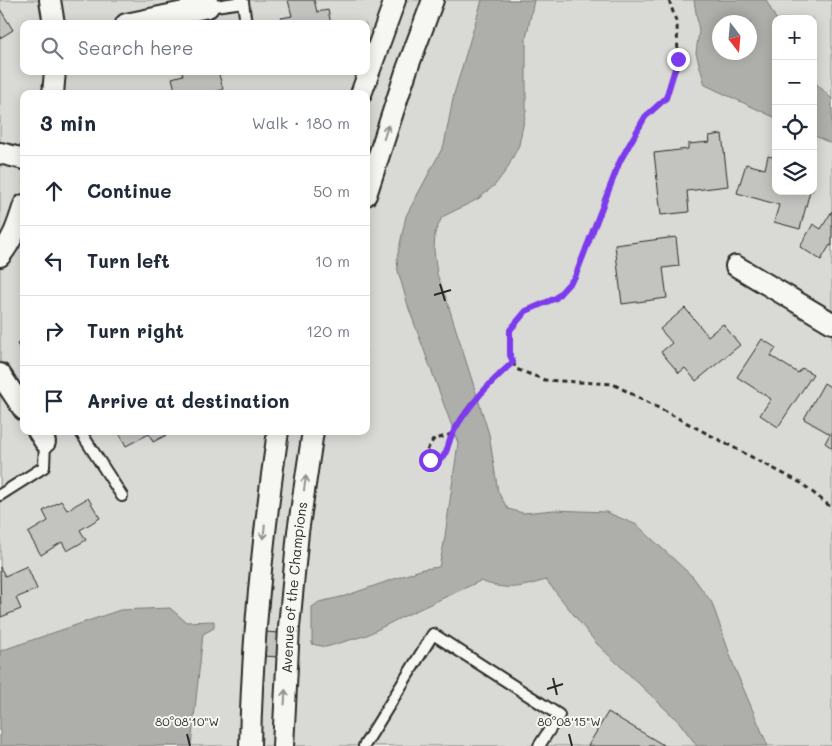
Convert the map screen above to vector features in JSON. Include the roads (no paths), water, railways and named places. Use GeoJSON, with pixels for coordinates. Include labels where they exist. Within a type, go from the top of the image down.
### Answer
{"type":"FeatureCollection","features":[{"type":"Feature","properties":{"kind":"street"},"geometry":{"type":"LineString","coordinates":[[50,0],[53,20]]}},
{"type":"Feature","properties":{"kind":"street"},"geometry":{"type":"LineString","coordinates":[[370,69],[395,0]]}},
{"type":"Feature","properties":{"kind":"street"},"geometry":{"type":"LineString","coordinates":[[370,183],[407,68],[433,0]]}},
{"type":"Feature","properties":{"kind":"street"},"geometry":{"type":"LineString","coordinates":[[142,20],[208,4]]}},
{"type":"Feature","properties":{"kind":"street"},"geometry":{"type":"LineString","coordinates":[[53,90],[55,75]]}},
{"type":"Feature","properties":{"kind":"street"},"geometry":{"type":"LineString","coordinates":[[362,90],[368,75]]}},
{"type":"Feature","properties":{"kind":"street"},"geometry":{"type":"LineString","coordinates":[[0,153],[20,158]]}},
{"type":"Feature","properties":{"kind":"street"},"geometry":{"type":"LineString","coordinates":[[0,256],[12,240],[20,218]]}},
{"type":"Feature","properties":{"kind":"street"},"geometry":{"type":"LineString","coordinates":[[736,266],[832,323]]}},
{"type":"Feature","properties":{"kind":"street"},"geometry":{"type":"LineString","coordinates":[[0,374],[20,404]]}},
{"type":"Feature","properties":{"kind":"street"},"geometry":{"type":"LineString","coordinates":[[250,746],[256,611],[266,516],[277,435]]}},
{"type":"Feature","properties":{"kind":"street","name":"Avenue of the Champions"},"geometry":{"type":"LineString","coordinates":[[283,746],[290,617],[298,532],[312,435]]}},
{"type":"Feature","properties":{"kind":"lane"},"geometry":{"type":"LineString","coordinates":[[208,4],[243,2],[245,20]]}},
{"type":"Feature","properties":{"kind":"lane"},"geometry":{"type":"LineString","coordinates":[[0,495],[44,467],[45,435]]}},
{"type":"Feature","properties":{"kind":"lane"},"geometry":{"type":"LineString","coordinates":[[83,435],[122,496]]}},
{"type":"Feature","properties":{"kind":"lane"},"geometry":{"type":"LineString","coordinates":[[364,746],[433,634],[559,715],[539,746]]}}]}
